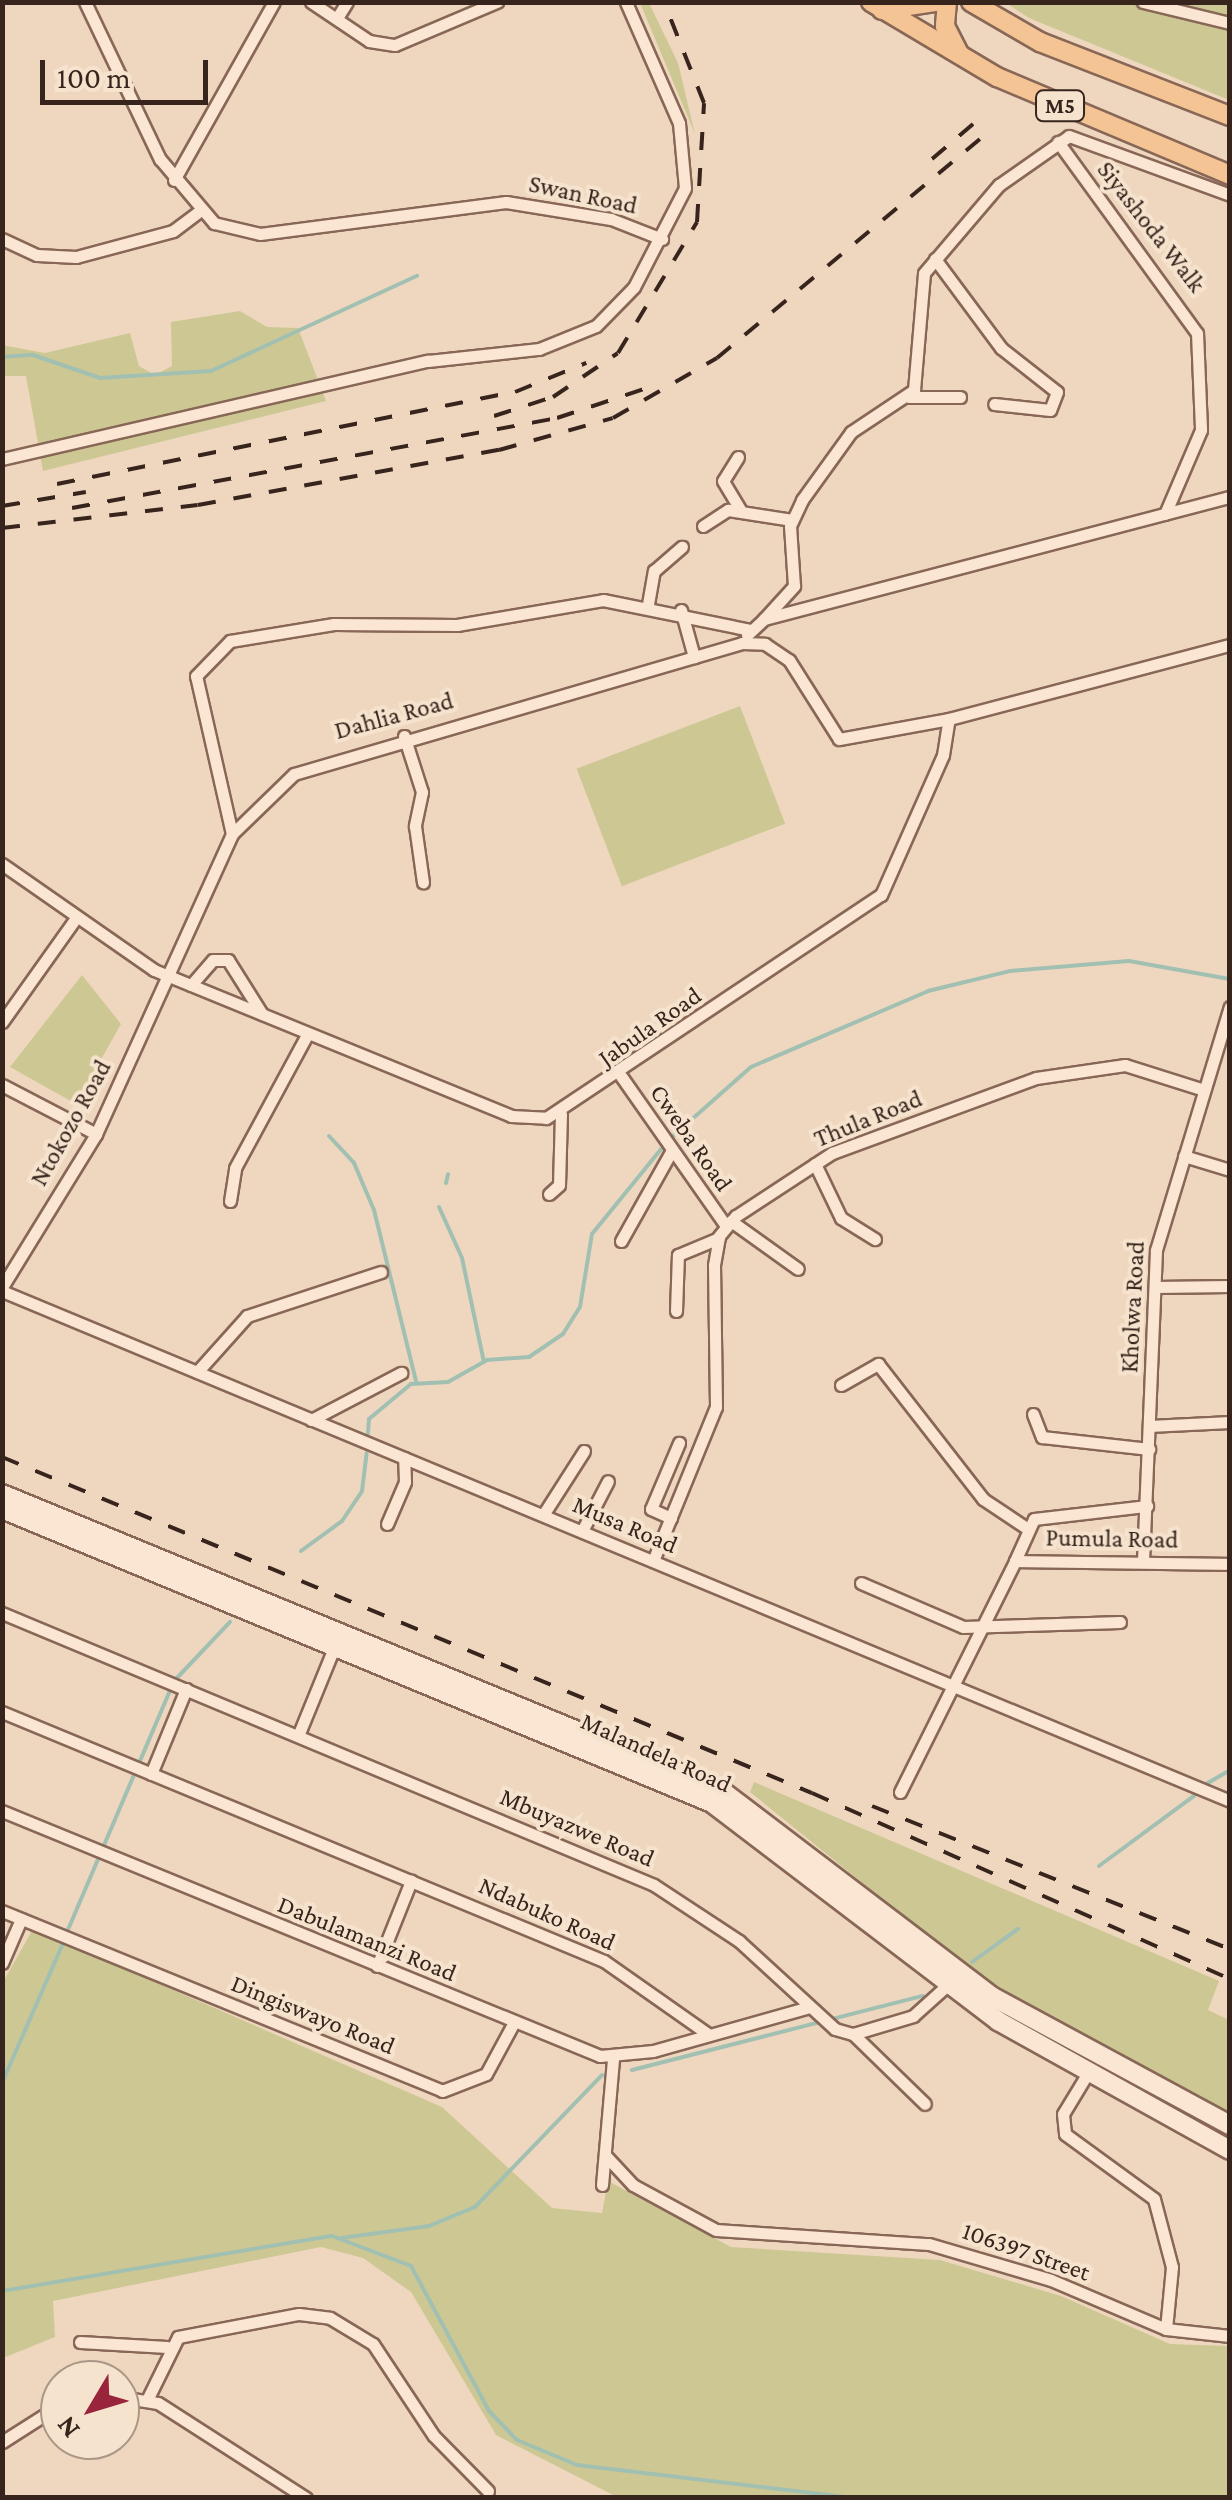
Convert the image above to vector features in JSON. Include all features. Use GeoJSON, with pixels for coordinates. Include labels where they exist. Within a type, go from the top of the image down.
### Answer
{"type":"FeatureCollection","features":[{"type":"Feature","properties":{"kind":"main road"},"geometry":{"type":"LineString","coordinates":[[876,6],[936,2]]}},
{"type":"Feature","properties":{"kind":"main road"},"geometry":{"type":"LineString","coordinates":[[947,2],[944,26],[963,58]]}},
{"type":"Feature","properties":{"kind":"main road","name":"M5"},"geometry":{"type":"LineString","coordinates":[[971,2],[1040,42],[1230,116]]}},
{"type":"Feature","properties":{"kind":"main road","name":"M5"},"geometry":{"type":"LineString","coordinates":[[876,6],[963,58],[1230,175]]}},
{"type":"Feature","properties":{"kind":"main road","name":"Malandela Road"},"geometry":{"type":"LineString","coordinates":[[2,1494],[338,1637]]}},
{"type":"Feature","properties":{"kind":"main road","name":"Malandela Road"},"geometry":{"type":"LineString","coordinates":[[2,1509],[338,1637],[721,1790],[953,1980],[1086,2076],[1230,2150]]}},
{"type":"Feature","properties":{"kind":"main road","name":"Malandela Road"},"geometry":{"type":"LineString","coordinates":[[953,1980],[1230,2126]]}},
{"type":"Feature","properties":{"kind":"street"},"geometry":{"type":"LineString","coordinates":[[2,239],[37,255],[76,258],[174,231],[198,212],[174,180],[85,2]]}},
{"type":"Feature","properties":{"kind":"street"},"geometry":{"type":"LineString","coordinates":[[174,180],[274,2]]}},
{"type":"Feature","properties":{"kind":"street"},"geometry":{"type":"LineString","coordinates":[[311,2],[369,41],[395,45],[497,2]]}},
{"type":"Feature","properties":{"kind":"street"},"geometry":{"type":"LineString","coordinates":[[336,18],[347,2]]}},
{"type":"Feature","properties":{"kind":"street"},"geometry":{"type":"LineString","coordinates":[[626,2],[679,123],[685,188],[662,239]]}},
{"type":"Feature","properties":{"kind":"street"},"geometry":{"type":"LineString","coordinates":[[1143,2],[1230,23]]}},
{"type":"Feature","properties":{"kind":"street"},"geometry":{"type":"LineString","coordinates":[[1230,194],[1064,139],[1000,185],[935,258],[915,306],[918,381],[909,396],[851,432],[792,520],[794,586],[742,643],[765,644],[788,660],[839,739],[949,720],[1230,645]]}},
{"type":"Feature","properties":{"kind":"street","name":"Siyashoda Walk"},"geometry":{"type":"LineString","coordinates":[[1064,139],[1197,332],[1204,416],[1196,458],[1164,514]]}},
{"type":"Feature","properties":{"kind":"street","name":"Swan Road"},"geometry":{"type":"LineString","coordinates":[[2,459],[359,375],[569,341],[618,306],[662,239],[611,218],[506,202],[260,234],[198,212]]}},
{"type":"Feature","properties":{"kind":"street"},"geometry":{"type":"LineString","coordinates":[[935,258],[1000,348],[1057,392],[1050,410],[994,404]]}},
{"type":"Feature","properties":{"kind":"street"},"geometry":{"type":"LineString","coordinates":[[909,396],[960,396]]}},
{"type":"Feature","properties":{"kind":"street"},"geometry":{"type":"LineString","coordinates":[[738,457],[723,474],[740,510]]}},
{"type":"Feature","properties":{"kind":"street"},"geometry":{"type":"LineString","coordinates":[[764,619],[983,569],[1230,497]]}},
{"type":"Feature","properties":{"kind":"street"},"geometry":{"type":"LineString","coordinates":[[704,526],[740,510],[792,520]]}},
{"type":"Feature","properties":{"kind":"street"},"geometry":{"type":"LineString","coordinates":[[648,604],[654,571],[682,547]]}},
{"type":"Feature","properties":{"kind":"street"},"geometry":{"type":"LineString","coordinates":[[232,834],[196,676],[218,647],[334,624],[457,624],[603,600],[681,610],[750,630]]}},
{"type":"Feature","properties":{"kind":"street"},"geometry":{"type":"LineString","coordinates":[[681,610],[694,657]]}},
{"type":"Feature","properties":{"kind":"street","name":"Dahlia Road"},"geometry":{"type":"LineString","coordinates":[[172,977],[232,834],[294,774],[404,736],[742,643]]}},
{"type":"Feature","properties":{"kind":"street","name":"Jabula Road"},"geometry":{"type":"LineString","coordinates":[[561,1114],[880,895],[943,756],[949,720]]}},
{"type":"Feature","properties":{"kind":"street"},"geometry":{"type":"LineString","coordinates":[[404,736],[422,792],[415,826],[423,882]]}},
{"type":"Feature","properties":{"kind":"street"},"geometry":{"type":"LineString","coordinates":[[2,864],[76,918],[172,977],[511,1116],[561,1114],[558,1185],[549,1194]]}},
{"type":"Feature","properties":{"kind":"street"},"geometry":{"type":"LineString","coordinates":[[2,1022],[76,918]]}},
{"type":"Feature","properties":{"kind":"street"},"geometry":{"type":"LineString","coordinates":[[191,985],[213,960],[228,960],[262,1014]]}},
{"type":"Feature","properties":{"kind":"street","name":"Ntokozo Road"},"geometry":{"type":"LineString","coordinates":[[2,1289],[96,1134],[172,977]]}},
{"type":"Feature","properties":{"kind":"street","name":"Kholwa Road"},"geometry":{"type":"LineString","coordinates":[[1143,1561],[1160,1227],[1230,1007]]}},
{"type":"Feature","properties":{"kind":"street"},"geometry":{"type":"LineString","coordinates":[[230,1200],[236,1168],[284,1093],[308,1032]]}},
{"type":"Feature","properties":{"kind":"street","name":"Thula Road"},"geometry":{"type":"LineString","coordinates":[[653,1560],[716,1408],[719,1238],[728,1224],[816,1164],[1036,1078],[1100,1064],[1204,1090]]}},
{"type":"Feature","properties":{"kind":"street","name":"Cweba Road"},"geometry":{"type":"LineString","coordinates":[[621,1076],[728,1224],[798,1269]]}},
{"type":"Feature","properties":{"kind":"street"},"geometry":{"type":"LineString","coordinates":[[2,1085],[96,1134]]}},
{"type":"Feature","properties":{"kind":"street"},"geometry":{"type":"LineString","coordinates":[[621,1242],[672,1150]]}},
{"type":"Feature","properties":{"kind":"street"},"geometry":{"type":"LineString","coordinates":[[1184,1156],[1230,1170]]}},
{"type":"Feature","properties":{"kind":"street"},"geometry":{"type":"LineString","coordinates":[[816,1164],[841,1218],[875,1239]]}},
{"type":"Feature","properties":{"kind":"street"},"geometry":{"type":"LineString","coordinates":[[676,1311],[678,1254],[719,1238]]}},
{"type":"Feature","properties":{"kind":"street"},"geometry":{"type":"LineString","coordinates":[[196,1372],[247,1316],[381,1272]]}},
{"type":"Feature","properties":{"kind":"street"},"geometry":{"type":"LineString","coordinates":[[1155,1287],[1230,1286]]}},
{"type":"Feature","properties":{"kind":"street","name":"Musa Road"},"geometry":{"type":"LineString","coordinates":[[2,1289],[1230,1801]]}},
{"type":"Feature","properties":{"kind":"street"},"geometry":{"type":"LineString","coordinates":[[840,1385],[878,1364],[983,1499],[1025,1528]]}},
{"type":"Feature","properties":{"kind":"street"},"geometry":{"type":"LineString","coordinates":[[312,1420],[402,1373]]}},
{"type":"Feature","properties":{"kind":"street"},"geometry":{"type":"LineString","coordinates":[[1033,1414],[1042,1436],[1148,1449]]}},
{"type":"Feature","properties":{"kind":"street"},"geometry":{"type":"LineString","coordinates":[[1150,1426],[1230,1422]]}},
{"type":"Feature","properties":{"kind":"street"},"geometry":{"type":"LineString","coordinates":[[670,1518],[651,1509],[678,1443]]}},
{"type":"Feature","properties":{"kind":"street"},"geometry":{"type":"LineString","coordinates":[[543,1515],[584,1451]]}},
{"type":"Feature","properties":{"kind":"street"},"geometry":{"type":"LineString","coordinates":[[386,1524],[405,1482],[404,1458]]}},
{"type":"Feature","properties":{"kind":"street"},"geometry":{"type":"LineString","coordinates":[[582,1531],[608,1481]]}},
{"type":"Feature","properties":{"kind":"street"},"geometry":{"type":"LineString","coordinates":[[1014,1561],[1025,1528],[1044,1516],[1147,1506]]}},
{"type":"Feature","properties":{"kind":"street","name":"Pumula Road"},"geometry":{"type":"LineString","coordinates":[[900,1792],[1014,1561],[1230,1564]]}},
{"type":"Feature","properties":{"kind":"street"},"geometry":{"type":"LineString","coordinates":[[861,1582],[981,1630],[1120,1622]]}},
{"type":"Feature","properties":{"kind":"street","name":"Mbuyazwe Road"},"geometry":{"type":"LineString","coordinates":[[2,1614],[654,1885],[739,1941],[818,2015]]}},
{"type":"Feature","properties":{"kind":"street"},"geometry":{"type":"LineString","coordinates":[[298,1736],[338,1637]]}},
{"type":"Feature","properties":{"kind":"street"},"geometry":{"type":"LineString","coordinates":[[141,1770],[177,1685]]}},
{"type":"Feature","properties":{"kind":"street","name":"Ndabuko Road"},"geometry":{"type":"LineString","coordinates":[[4,1717],[604,1961],[708,2034]]}},
{"type":"Feature","properties":{"kind":"street","name":"Dabulamanzi Road"},"geometry":{"type":"LineString","coordinates":[[2,1811],[513,2024],[614,2058]]}},
{"type":"Feature","properties":{"kind":"street"},"geometry":{"type":"LineString","coordinates":[[376,1966],[412,1882]]}},
{"type":"Feature","properties":{"kind":"street","name":"Dingiswayo Road"},"geometry":{"type":"LineString","coordinates":[[2,1912],[442,2091],[486,2074],[513,2024]]}},
{"type":"Feature","properties":{"kind":"street"},"geometry":{"type":"LineString","coordinates":[[2,1963],[21,1919]]}},
{"type":"Feature","properties":{"kind":"street"},"geometry":{"type":"LineString","coordinates":[[854,2034],[913,2016],[953,1980]]}},
{"type":"Feature","properties":{"kind":"street"},"geometry":{"type":"LineString","coordinates":[[602,2185],[614,2058],[708,2034],[818,2015],[854,2034],[925,2104]]}},
{"type":"Feature","properties":{"kind":"street"},"geometry":{"type":"LineString","coordinates":[[1086,2076],[1063,2114],[1070,2142],[1154,2199],[1172,2267],[1166,2328]]}},
{"type":"Feature","properties":{"kind":"street","name":"106397 Street"},"geometry":{"type":"LineString","coordinates":[[604,2155],[633,2185],[716,2230],[866,2237],[1000,2263],[1166,2328],[1230,2336]]}},
{"type":"Feature","properties":{"kind":"street"},"geometry":{"type":"LineString","coordinates":[[80,2342],[167,2347],[190,2333],[284,2316],[344,2322],[374,2344],[434,2436],[488,2491]]}},
{"type":"Feature","properties":{"kind":"street"},"geometry":{"type":"LineString","coordinates":[[148,2398],[167,2347]]}},
{"type":"Feature","properties":{"kind":"street"},"geometry":{"type":"LineString","coordinates":[[140,2398],[148,2398],[288,2493],[306,2498]]}},
{"type":"Feature","properties":{"kind":"street"},"geometry":{"type":"LineString","coordinates":[[2,2442],[40,2417]]}},
{"type":"Feature","properties":{"kind":"shaded area"},"geometry":{"type":"Polygon","coordinates":[[[640,3],[649,3],[678,63],[695,134],[640,3]]]}},
{"type":"Feature","properties":{"kind":"shaded area"},"geometry":{"type":"Polygon","coordinates":[[[1006,3],[1229,3],[1229,100],[1029,18],[1006,3]]]}},
{"type":"Feature","properties":{"kind":"shaded area"},"geometry":{"type":"Polygon","coordinates":[[[240,311],[267,327],[298,328],[326,401],[43,471],[26,376],[3,376],[2,345],[45,353],[130,333],[139,366],[155,375],[172,366],[171,322],[240,311]]]}},
{"type":"Feature","properties":{"kind":"shaded area"},"geometry":{"type":"Polygon","coordinates":[[[740,706],[785,824],[622,886],[577,769],[740,706]]]}},
{"type":"Feature","properties":{"kind":"shaded area"},"geometry":{"type":"Polygon","coordinates":[[[82,975],[121,1024],[76,1104],[10,1067],[82,975]]]}},
{"type":"Feature","properties":{"kind":"shaded area"},"geometry":{"type":"Polygon","coordinates":[[[754,1782],[1219,1981],[1208,2010],[1229,2020],[1229,2112],[1034,2010],[949,1953],[750,1792],[754,1782]]]}},
{"type":"Feature","properties":{"kind":"shaded area"},"geometry":{"type":"Polygon","coordinates":[[[33,1929],[442,2107],[552,2208],[602,2213],[608,2181],[731,2247],[940,2260],[1061,2296],[1170,2344],[1229,2346],[1229,2497],[617,2497],[496,2435],[411,2292],[363,2258],[321,2247],[53,2301],[55,2337],[3,2358],[3,1982],[33,1929]]]}},
{"type":"Feature","properties":{"kind":"waterway"},"geometry":{"type":"LineString","coordinates":[[2,357],[33,355],[100,378],[211,371],[417,276]]}},
{"type":"Feature","properties":{"kind":"waterway"},"geometry":{"type":"LineString","coordinates":[[673,1136],[751,1067],[928,991],[1010,971],[1129,961],[1229,979]]}},
{"type":"Feature","properties":{"kind":"waterway"},"geometry":{"type":"LineString","coordinates":[[329,1136],[354,1163],[374,1210],[416,1381]]}},
{"type":"Feature","properties":{"kind":"waterway"},"geometry":{"type":"LineString","coordinates":[[368,1433],[369,1419],[411,1384],[448,1382],[487,1360],[529,1357],[563,1334],[580,1307],[592,1234],[661,1149]]}},
{"type":"Feature","properties":{"kind":"waterway"},"geometry":{"type":"LineString","coordinates":[[446,1183],[448,1174]]}},
{"type":"Feature","properties":{"kind":"waterway"},"geometry":{"type":"LineString","coordinates":[[439,1207],[462,1258],[484,1362]]}},
{"type":"Feature","properties":{"kind":"waterway"},"geometry":{"type":"LineString","coordinates":[[301,1551],[342,1521],[362,1491],[367,1453]]}},
{"type":"Feature","properties":{"kind":"waterway"},"geometry":{"type":"LineString","coordinates":[[175,1680],[230,1622]]}},
{"type":"Feature","properties":{"kind":"waterway"},"geometry":{"type":"LineString","coordinates":[[67,1932],[171,1688]]}},
{"type":"Feature","properties":{"kind":"waterway"},"geometry":{"type":"LineString","coordinates":[[1206,1784],[1230,1770]]}},
{"type":"Feature","properties":{"kind":"waterway"},"geometry":{"type":"LineString","coordinates":[[1099,1866],[1194,1796]]}},
{"type":"Feature","properties":{"kind":"waterway"},"geometry":{"type":"LineString","coordinates":[[972,1962],[1018,1929]]}},
{"type":"Feature","properties":{"kind":"waterway"},"geometry":{"type":"LineString","coordinates":[[2,2083],[64,1941]]}},
{"type":"Feature","properties":{"kind":"waterway"},"geometry":{"type":"LineString","coordinates":[[632,2070],[923,1996]]}},
{"type":"Feature","properties":{"kind":"waterway"},"geometry":{"type":"LineString","coordinates":[[341,2238],[429,2226],[475,2207],[602,2075]]}},
{"type":"Feature","properties":{"kind":"waterway"},"geometry":{"type":"LineString","coordinates":[[2,2291],[332,2236],[411,2266],[489,2411],[517,2440],[577,2465],[852,2498]]}},
{"type":"Feature","properties":{"kind":"railway"},"geometry":{"type":"LineString","coordinates":[[494,416],[553,397],[618,353],[697,222],[704,103],[664,2]]}},
{"type":"Feature","properties":{"kind":"railway"},"geometry":{"type":"LineString","coordinates":[[932,159],[973,124]]}},
{"type":"Feature","properties":{"kind":"railway"},"geometry":{"type":"LineString","coordinates":[[2,528],[198,505],[499,450],[613,418],[717,358],[982,137]]}},
{"type":"Feature","properties":{"kind":"railway"},"geometry":{"type":"LineString","coordinates":[[57,484],[515,392],[586,363]]}},
{"type":"Feature","properties":{"kind":"railway"},"geometry":{"type":"LineString","coordinates":[[72,508],[557,418],[644,389]]}},
{"type":"Feature","properties":{"kind":"railway"},"geometry":{"type":"LineString","coordinates":[[2,506],[86,492]]}},
{"type":"Feature","properties":{"kind":"railway"},"geometry":{"type":"LineString","coordinates":[[2,1457],[812,1793],[1230,1979]]}},
{"type":"Feature","properties":{"kind":"railway"},"geometry":{"type":"LineString","coordinates":[[872,1806],[1230,1949]]}}]}
